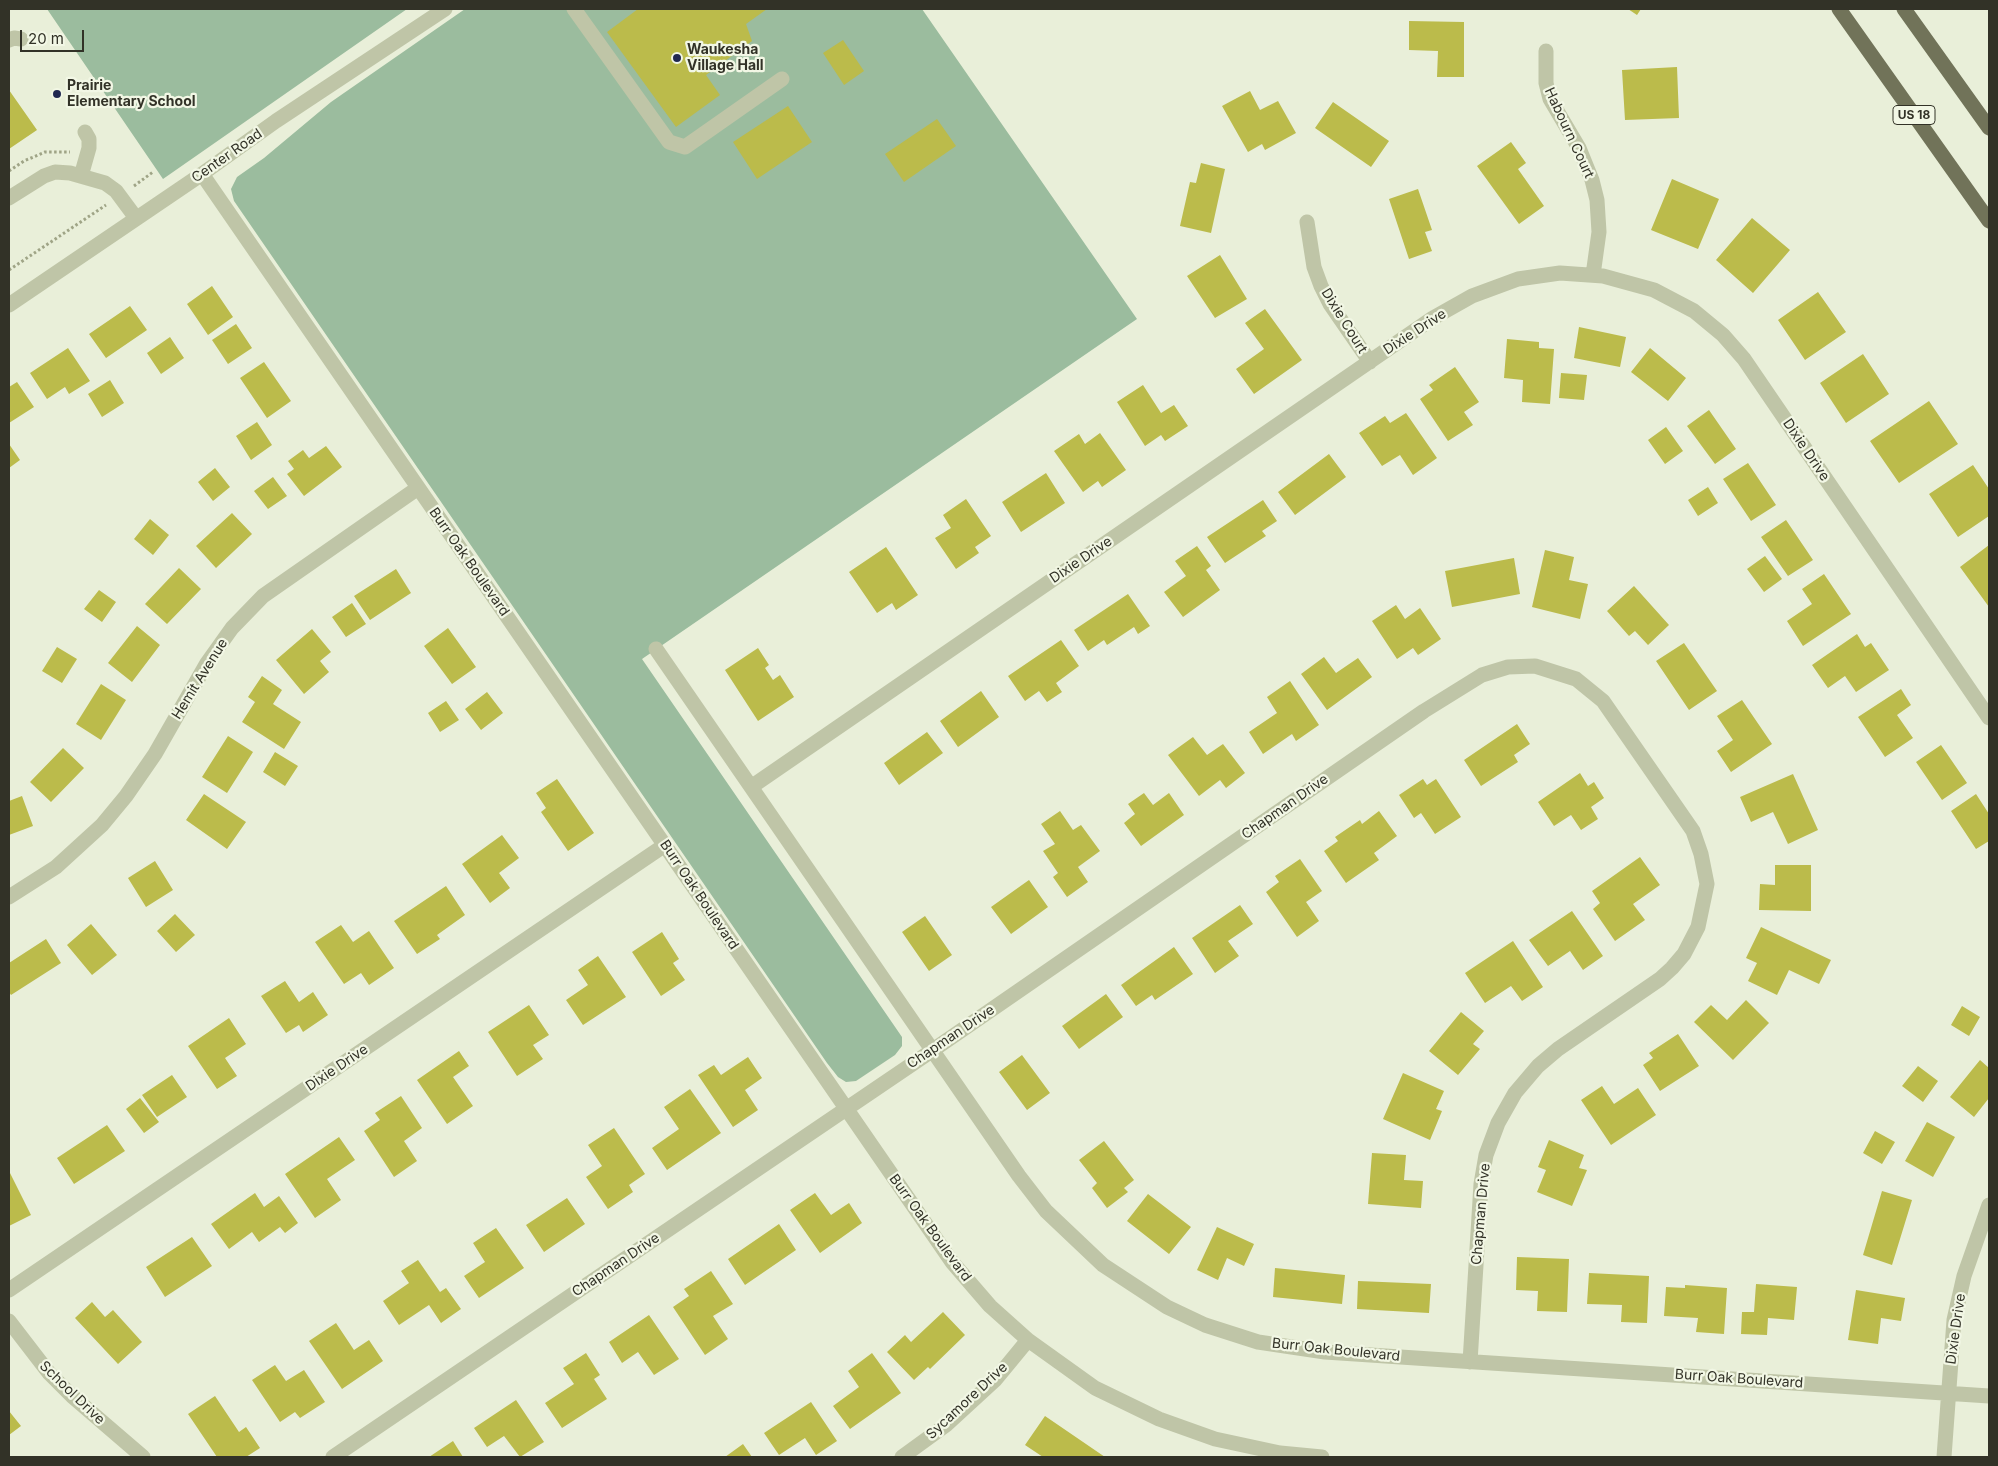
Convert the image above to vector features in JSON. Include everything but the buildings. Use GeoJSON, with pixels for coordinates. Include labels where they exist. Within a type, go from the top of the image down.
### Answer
{"type":"FeatureCollection","features":[{"type":"Feature","properties":{"kind":"main road","name":"US 18"},"geometry":{"type":"LineString","coordinates":[[1839,9],[1989,221]]}},
{"type":"Feature","properties":{"kind":"main road"},"geometry":{"type":"LineString","coordinates":[[1904,9],[1989,128]]}},
{"type":"Feature","properties":{"kind":"street","name":"Center Road"},"geometry":{"type":"LineString","coordinates":[[9,305],[202,174],[276,121],[446,9]]}},
{"type":"Feature","properties":{"kind":"street"},"geometry":{"type":"LineString","coordinates":[[574,9],[668,142],[685,147],[782,79]]}},
{"type":"Feature","properties":{"kind":"street","name":"Habourn Court"},"geometry":{"type":"LineString","coordinates":[[1546,51],[1546,83],[1550,98],[1579,148],[1592,180],[1596,200],[1598,232],[1593,275]]}},
{"type":"Feature","properties":{"kind":"street"},"geometry":{"type":"LineString","coordinates":[[82,176],[89,148],[89,140],[85,132]]}},
{"type":"Feature","properties":{"kind":"street"},"geometry":{"type":"LineString","coordinates":[[9,198],[44,176],[56,172],[82,176],[105,183],[120,195],[136,218]]}},
{"type":"Feature","properties":{"kind":"street","name":"Burr Oak Boulevard"},"geometry":{"type":"LineString","coordinates":[[202,174],[952,1262],[990,1306],[1028,1340],[1095,1388],[1168,1423],[1215,1439],[1280,1453],[1322,1457]]}},
{"type":"Feature","properties":{"kind":"street","name":"Dixie Court"},"geometry":{"type":"LineString","coordinates":[[1307,222],[1314,267],[1320,286],[1330,304],[1370,362]]}},
{"type":"Feature","properties":{"kind":"street","name":"Dixie Drive"},"geometry":{"type":"LineString","coordinates":[[751,787],[1433,318],[1472,296],[1518,279],[1560,273],[1593,275],[1626,281],[1662,293],[1694,311],[1723,335],[1744,359],[1989,718]]}},
{"type":"Feature","properties":{"kind":"street","name":"Hemit Avenue"},"geometry":{"type":"LineString","coordinates":[[9,897],[56,867],[102,825],[126,796],[155,754],[207,663],[232,628],[263,596],[418,488]]}},
{"type":"Feature","properties":{"kind":"street","name":"Burr Oak Boulevard"},"geometry":{"type":"LineString","coordinates":[[656,649],[1019,1176],[1046,1211],[1103,1265],[1167,1307],[1230,1334],[1286,1347],[1325,1352],[1989,1396]]}},
{"type":"Feature","properties":{"kind":"street","name":"Chapman Drive"},"geometry":{"type":"LineString","coordinates":[[333,1457],[933,1050],[1416,717],[1482,675],[1508,667],[1535,666],[1576,679],[1603,701],[1693,831],[1702,854],[1706,884],[1702,914],[1698,927],[1684,954],[1672,968],[1660,979],[1538,1066],[1515,1093],[1498,1123],[1486,1155],[1481,1184],[1470,1362]]}},
{"type":"Feature","properties":{"kind":"street","name":"Dixie Drive"},"geometry":{"type":"LineString","coordinates":[[9,1290],[664,845]]}},
{"type":"Feature","properties":{"kind":"street","name":"Dixie Drive"},"geometry":{"type":"LineString","coordinates":[[1944,1457],[1947,1393],[1954,1320],[1964,1276],[1989,1205]]}},
{"type":"Feature","properties":{"kind":"street","name":"School Drive"},"geometry":{"type":"LineString","coordinates":[[9,1321],[61,1385],[143,1457]]}},
{"type":"Feature","properties":{"kind":"street","name":"Sycamore Drive"},"geometry":{"type":"LineString","coordinates":[[902,1457],[946,1425],[995,1380],[1028,1340]]}},
{"type":"Feature","properties":{"kind":"path"},"geometry":{"type":"LineString","coordinates":[[9,270],[153,172]]}},
{"type":"Feature","properties":{"kind":"green space"},"geometry":{"type":"Polygon","coordinates":[[[47,9],[407,9],[163,179],[47,9]]]}},
{"type":"Feature","properties":{"kind":"green space"},"geometry":{"type":"Polygon","coordinates":[[[465,9],[922,9],[1137,319],[642,659],[902,1037],[902,1046],[895,1055],[856,1081],[846,1082],[838,1077],[827,1063],[234,201],[231,189],[237,177],[264,158],[331,102],[465,9]]]}},
{"type":"Feature","properties":{"kind":"place","name":"Waukesha Village Hall"},"geometry":{"type":"Point","coordinates":[677,58]}},
{"type":"Feature","properties":{"kind":"place","name":"Prairie Elementary School"},"geometry":{"type":"Point","coordinates":[57,94]}}]}
